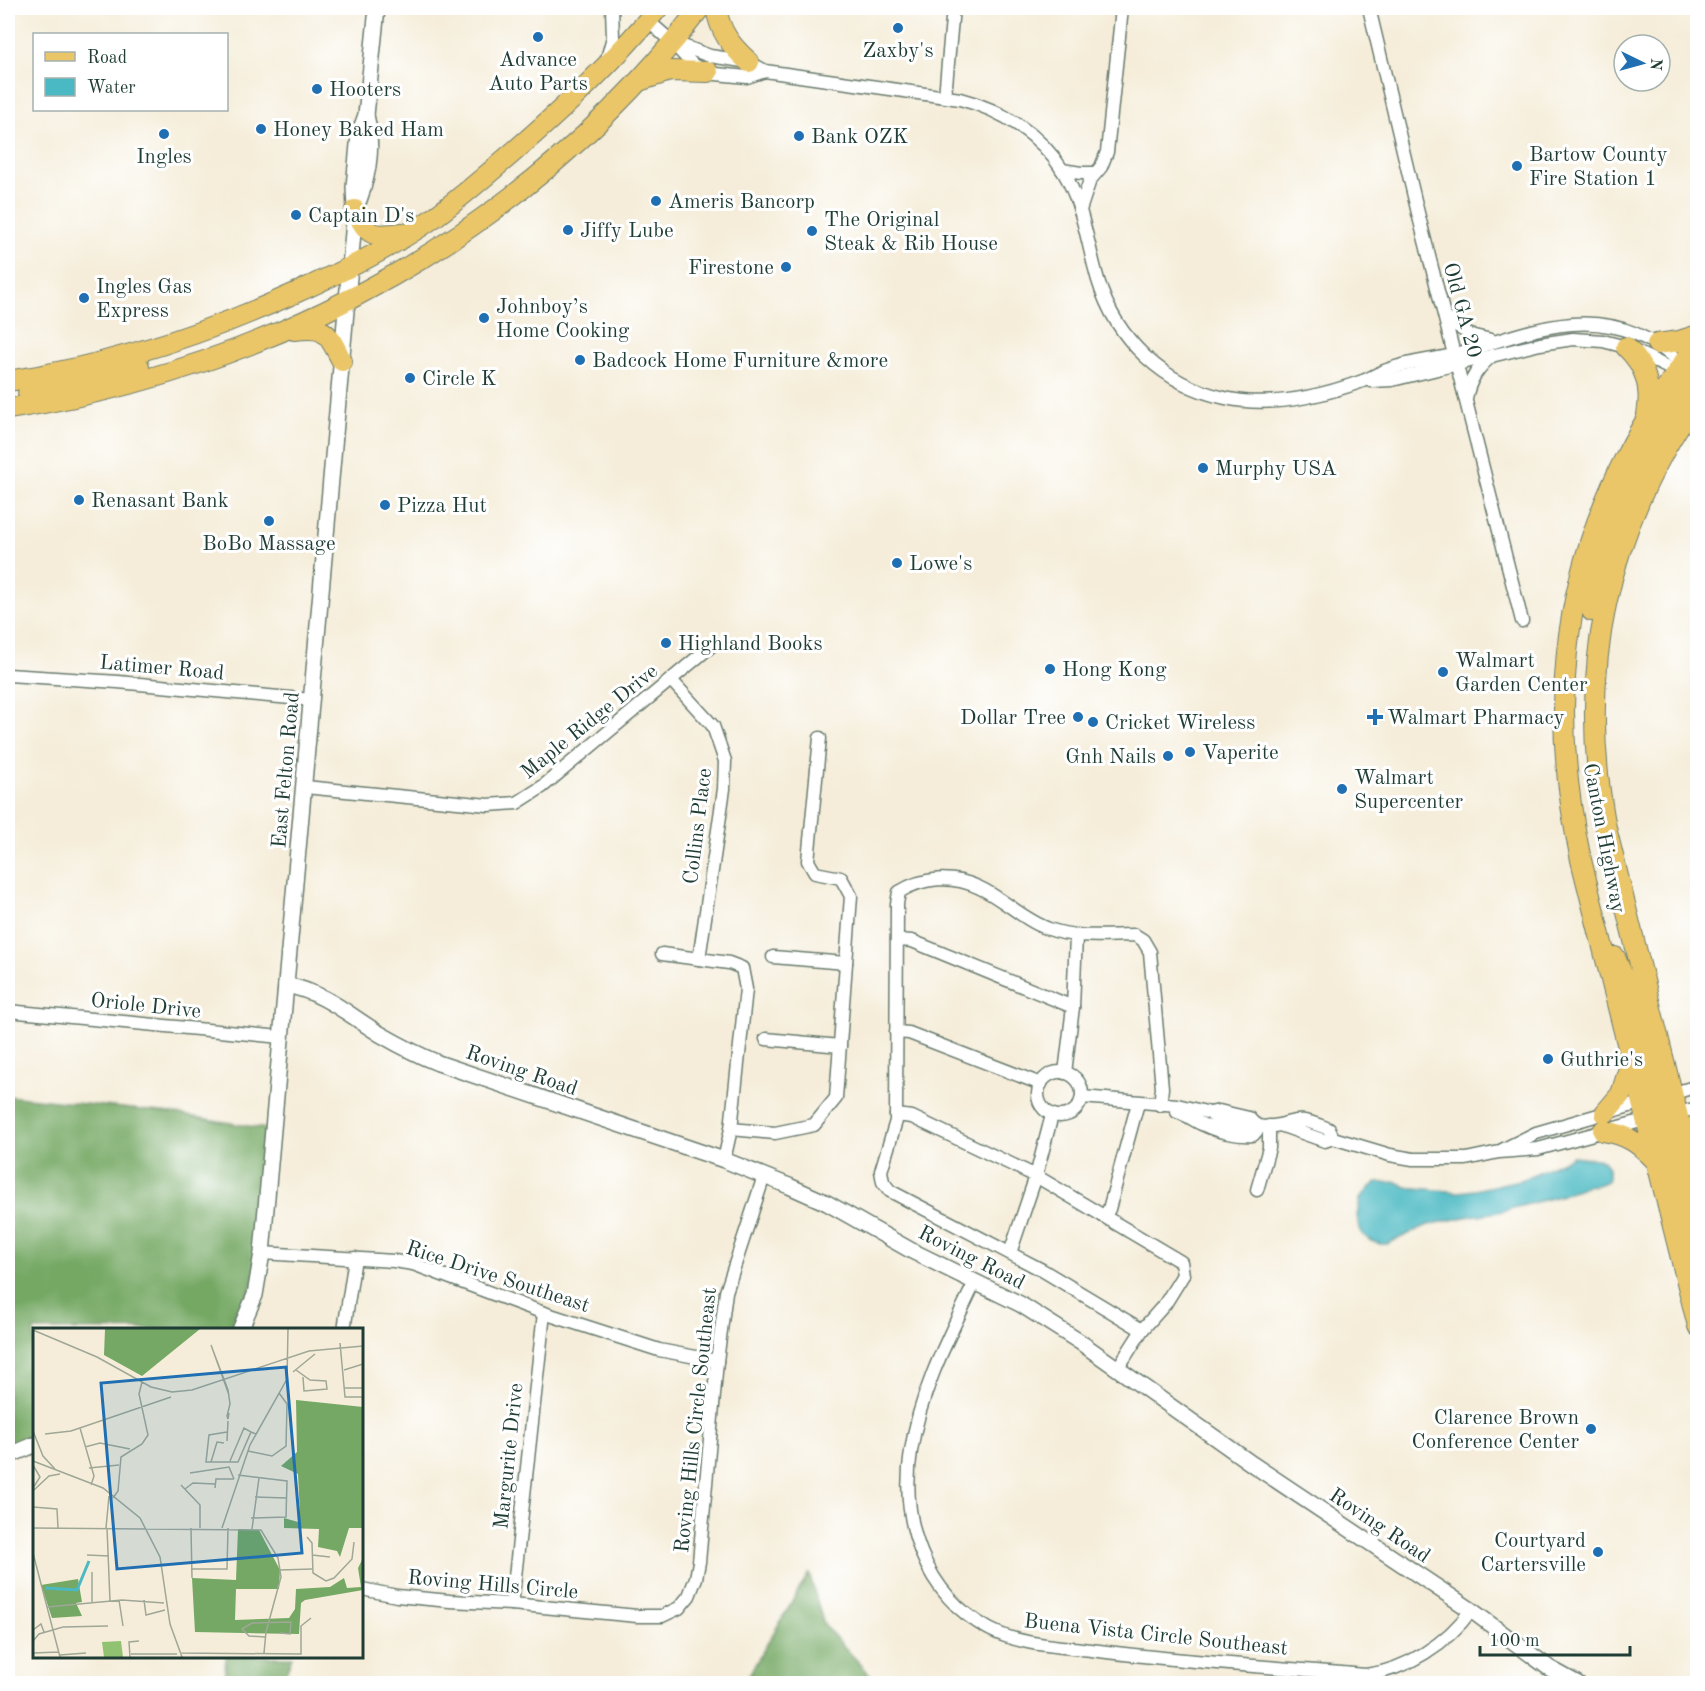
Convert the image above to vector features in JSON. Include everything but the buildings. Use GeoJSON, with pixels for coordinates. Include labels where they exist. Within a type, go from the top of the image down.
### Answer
{"type":"FeatureCollection","features":[{"type":"Feature","properties":{"kind":"main road"},"geometry":{"type":"LineString","coordinates":[[8,386],[182,339],[245,315],[349,284],[444,246],[500,206],[569,148],[636,83],[700,8]]}},
{"type":"Feature","properties":{"kind":"main road"},"geometry":{"type":"LineString","coordinates":[[717,8],[718,20],[726,39],[757,66]]}},
{"type":"Feature","properties":{"kind":"main road"},"geometry":{"type":"LineString","coordinates":[[8,410],[73,398],[142,381],[221,356],[282,331],[349,284],[410,232],[429,221],[477,183],[567,104],[652,14]]}},
{"type":"Feature","properties":{"kind":"main road"},"geometry":{"type":"LineString","coordinates":[[636,83],[670,71],[708,72]]}},
{"type":"Feature","properties":{"kind":"main road"},"geometry":{"type":"LineString","coordinates":[[356,210],[365,228],[372,235],[385,236],[410,232]]}},
{"type":"Feature","properties":{"kind":"main road"},"geometry":{"type":"LineString","coordinates":[[282,331],[310,328],[321,330],[330,337],[342,361]]}},
{"type":"Feature","properties":{"kind":"main road"},"geometry":{"type":"LineString","coordinates":[[1657,344],[1698,335]]}},
{"type":"Feature","properties":{"kind":"main road"},"geometry":{"type":"LineString","coordinates":[[1698,342],[1692,377],[1636,469],[1609,532],[1597,578],[1591,620],[1596,668],[1594,739],[1603,811],[1659,1107],[1687,1153],[1698,1197]]}},
{"type":"Feature","properties":{"kind":"main road"},"geometry":{"type":"LineString","coordinates":[[1626,347],[1648,378],[1649,398],[1645,423]]}},
{"type":"Feature","properties":{"kind":"main road","name":"Canton Highway"},"geometry":{"type":"LineString","coordinates":[[1692,377],[1645,423],[1612,483],[1594,528],[1577,585],[1566,655],[1563,719],[1567,783],[1574,830],[1631,1059],[1659,1107],[1657,1162],[1698,1326]]}},
{"type":"Feature","properties":{"kind":"main road"},"geometry":{"type":"LineString","coordinates":[[1598,926],[1628,987],[1698,1263]]}},
{"type":"Feature","properties":{"kind":"main road"},"geometry":{"type":"LineString","coordinates":[[1631,1059],[1624,1088],[1604,1122],[1631,1138],[1657,1162]]}},
{"type":"Feature","properties":{"kind":"main road"},"geometry":{"type":"LineString","coordinates":[[1687,1153],[1698,1122]]}},
{"type":"Feature","properties":{"kind":"street","name":"East Felton Road"},"geometry":{"type":"LineString","coordinates":[[240,1328],[255,1295],[262,1253],[356,210],[366,181],[370,134],[366,115],[377,8]]}},
{"type":"Feature","properties":{"kind":"street"},"geometry":{"type":"LineString","coordinates":[[603,68],[613,37],[612,8]]}},
{"type":"Feature","properties":{"kind":"street"},"geometry":{"type":"LineString","coordinates":[[945,96],[953,8]]}},
{"type":"Feature","properties":{"kind":"street"},"geometry":{"type":"LineString","coordinates":[[1080,210],[1086,189],[1104,161],[1109,141],[1122,8]]}},
{"type":"Feature","properties":{"kind":"street","name":"Old GA 20"},"geometry":{"type":"LineString","coordinates":[[1369,8],[1418,213],[1522,621]]}},
{"type":"Feature","properties":{"kind":"street"},"geometry":{"type":"LineString","coordinates":[[652,14],[672,42],[692,64],[708,72],[747,77],[757,66]]}},
{"type":"Feature","properties":{"kind":"street"},"geometry":{"type":"LineString","coordinates":[[672,42],[710,56],[757,66],[945,96],[984,107],[1017,124],[1047,150],[1062,170],[1080,210],[1098,279],[1116,322],[1144,357],[1173,378],[1210,395],[1253,402],[1286,400],[1361,382],[1390,369],[1493,354],[1573,339],[1603,341],[1626,347],[1692,377]]}},
{"type":"Feature","properties":{"kind":"street"},"geometry":{"type":"LineString","coordinates":[[1062,170],[1081,173],[1095,172]]}},
{"type":"Feature","properties":{"kind":"street"},"geometry":{"type":"LineString","coordinates":[[1445,317],[1470,335],[1497,340]]}},
{"type":"Feature","properties":{"kind":"street"},"geometry":{"type":"LineString","coordinates":[[1456,358],[1497,340],[1553,325],[1589,323],[1629,331],[1657,344],[1692,377]]}},
{"type":"Feature","properties":{"kind":"street"},"geometry":{"type":"LineString","coordinates":[[1466,399],[1470,384],[1478,369],[1493,354]]}},
{"type":"Feature","properties":{"kind":"street","name":"Maple Ridge Drive"},"geometry":{"type":"LineString","coordinates":[[305,787],[488,805],[517,803],[575,761],[710,647]]}},
{"type":"Feature","properties":{"kind":"street","name":"Latimer Road"},"geometry":{"type":"LineString","coordinates":[[8,675],[312,700]]}},
{"type":"Feature","properties":{"kind":"street","name":"Collins Place"},"geometry":{"type":"LineString","coordinates":[[671,680],[714,726],[724,761],[724,789],[699,959]]}},
{"type":"Feature","properties":{"kind":"street"},"geometry":{"type":"LineString","coordinates":[[731,1129],[775,1133],[814,1125],[836,1098],[851,896],[841,878],[815,873],[808,861],[820,738]]}},
{"type":"Feature","properties":{"kind":"street"},"geometry":{"type":"LineString","coordinates":[[1142,1330],[1010,1253],[890,1191],[882,1182],[881,1171],[896,1115],[899,892],[913,884],[931,879],[959,881],[979,887],[1023,916],[1048,929],[1076,936],[1135,935],[1143,940],[1150,952],[1164,1105]]}},
{"type":"Feature","properties":{"kind":"street"},"geometry":{"type":"LineString","coordinates":[[1065,1073],[1073,1006],[1076,936]]}},
{"type":"Feature","properties":{"kind":"street"},"geometry":{"type":"LineString","coordinates":[[897,940],[912,941],[1073,1006]]}},
{"type":"Feature","properties":{"kind":"street"},"geometry":{"type":"LineString","coordinates":[[662,954],[729,963],[742,969],[746,989],[731,1129],[724,1160]]}},
{"type":"Feature","properties":{"kind":"street"},"geometry":{"type":"LineString","coordinates":[[773,957],[846,963]]}},
{"type":"Feature","properties":{"kind":"street","name":"Roving Road"},"geometry":{"type":"LineString","coordinates":[[286,985],[330,999],[396,1043],[438,1063],[724,1160],[827,1203],[912,1251],[1020,1304],[1118,1368],[1252,1464],[1471,1610],[1549,1668],[1578,1683]]}},
{"type":"Feature","properties":{"kind":"street","name":"Oriole Drive"},"geometry":{"type":"LineString","coordinates":[[8,1011],[281,1037]]}},
{"type":"Feature","properties":{"kind":"street"},"geometry":{"type":"LineString","coordinates":[[896,1032],[909,1032],[1041,1084]]}},
{"type":"Feature","properties":{"kind":"street"},"geometry":{"type":"LineString","coordinates":[[766,1039],[840,1046]]}},
{"type":"Feature","properties":{"kind":"street"},"geometry":{"type":"LineString","coordinates":[[1065,1073],[1077,1080],[1081,1086],[1082,1097],[1073,1112],[1066,1115],[1052,1114],[1046,1111],[1039,1098],[1041,1084],[1051,1074],[1065,1073]]}},
{"type":"Feature","properties":{"kind":"street"},"geometry":{"type":"LineString","coordinates":[[1499,1152],[1536,1133],[1604,1122],[1659,1107],[1698,1086]]}},
{"type":"Feature","properties":{"kind":"street"},"geometry":{"type":"LineString","coordinates":[[1082,1097],[1177,1105],[1210,1113],[1216,1119],[1248,1127],[1266,1126],[1296,1119],[1308,1121],[1329,1129],[1333,1138],[1390,1155],[1413,1159],[1466,1159],[1499,1152],[1538,1149],[1604,1122],[1659,1107],[1698,1108]]}},
{"type":"Feature","properties":{"kind":"street"},"geometry":{"type":"LineString","coordinates":[[1104,1217],[1109,1209],[1138,1103]]}},
{"type":"Feature","properties":{"kind":"street"},"geometry":{"type":"LineString","coordinates":[[1164,1105],[1187,1114],[1204,1125],[1224,1132],[1253,1136],[1266,1126]]}},
{"type":"Feature","properties":{"kind":"street"},"geometry":{"type":"LineString","coordinates":[[1010,1253],[1036,1176],[1052,1114]]}},
{"type":"Feature","properties":{"kind":"street"},"geometry":{"type":"LineString","coordinates":[[896,1115],[912,1117],[1036,1176],[1180,1262],[1183,1275],[1165,1304],[1142,1330],[1118,1368]]}},
{"type":"Feature","properties":{"kind":"street"},"geometry":{"type":"LineString","coordinates":[[1257,1190],[1269,1148],[1266,1126]]}},
{"type":"Feature","properties":{"kind":"street","name":"Roving Hills Circle Southeast"},"geometry":{"type":"LineString","coordinates":[[621,1614],[650,1617],[670,1614],[679,1608],[692,1589],[699,1562],[717,1361],[726,1292],[764,1176]]}},
{"type":"Feature","properties":{"kind":"street","name":"Rice Drive Southeast"},"geometry":{"type":"LineString","coordinates":[[262,1253],[413,1264],[544,1313],[659,1350],[717,1361]]}},
{"type":"Feature","properties":{"kind":"street"},"geometry":{"type":"LineString","coordinates":[[344,1328],[355,1258]]}},
{"type":"Feature","properties":{"kind":"street","name":"Buena Vista Circle Southeast"},"geometry":{"type":"LineString","coordinates":[[975,1282],[945,1346],[923,1402],[911,1451],[909,1494],[916,1535],[928,1570],[950,1599],[988,1629],[1016,1639],[1124,1654],[1366,1675],[1388,1671],[1409,1662],[1456,1628],[1471,1610]]}},
{"type":"Feature","properties":{"kind":"street","name":"Margurite Drive"},"geometry":{"type":"LineString","coordinates":[[512,1604],[544,1313]]}},
{"type":"Feature","properties":{"kind":"street"},"geometry":{"type":"LineString","coordinates":[[8,1456],[33,1445]]}},
{"type":"Feature","properties":{"kind":"street","name":"Roving Hills Circle"},"geometry":{"type":"LineString","coordinates":[[363,1589],[408,1597],[621,1614]]}},
{"type":"Feature","properties":{"kind":"green space"},"geometry":{"type":"Polygon","coordinates":[[[8,1096],[171,1113],[272,1130],[262,1253],[238,1328],[33,1328],[33,1435],[8,1445],[8,1096]]]}},
{"type":"Feature","properties":{"kind":"green space"},"geometry":{"type":"Polygon","coordinates":[[[809,1573],[824,1625],[878,1683],[744,1683],[809,1573]]]}},
{"type":"Feature","properties":{"kind":"green space"},"geometry":{"type":"Polygon","coordinates":[[[226,1658],[292,1658],[282,1683],[224,1683],[226,1658]]]}},
{"type":"Feature","properties":{"kind":"water"},"geometry":{"type":"Polygon","coordinates":[[[1573,1156],[1603,1160],[1608,1168],[1608,1181],[1498,1212],[1428,1225],[1387,1244],[1371,1241],[1363,1235],[1359,1226],[1357,1216],[1360,1199],[1370,1187],[1377,1183],[1397,1182],[1406,1187],[1458,1192],[1475,1190],[1524,1179],[1573,1156]]]}},
{"type":"Feature","properties":{"kind":"place","name":"Zaxby's"},"geometry":{"type":"Point","coordinates":[898,28]}},
{"type":"Feature","properties":{"kind":"place","name":"Advance Auto Parts"},"geometry":{"type":"Point","coordinates":[538,37]}},
{"type":"Feature","properties":{"kind":"place","name":"Hooters"},"geometry":{"type":"Point","coordinates":[317,89]}},
{"type":"Feature","properties":{"kind":"place","name":"Honey Baked Ham"},"geometry":{"type":"Point","coordinates":[261,129]}},
{"type":"Feature","properties":{"kind":"place","name":"Ingles"},"geometry":{"type":"Point","coordinates":[164,134]}},
{"type":"Feature","properties":{"kind":"place","name":"Bank OZK"},"geometry":{"type":"Point","coordinates":[799,136]}},
{"type":"Feature","properties":{"kind":"place","name":"Bartow County Fire Station 1"},"geometry":{"type":"Point","coordinates":[1517,166]}},
{"type":"Feature","properties":{"kind":"place","name":"Ameris Bancorp"},"geometry":{"type":"Point","coordinates":[656,201]}},
{"type":"Feature","properties":{"kind":"place","name":"Captain D's"},"geometry":{"type":"Point","coordinates":[296,215]}},
{"type":"Feature","properties":{"kind":"place","name":"Jiffy Lube"},"geometry":{"type":"Point","coordinates":[568,230]}},
{"type":"Feature","properties":{"kind":"place","name":"The Original Steak & Rib House"},"geometry":{"type":"Point","coordinates":[812,231]}},
{"type":"Feature","properties":{"kind":"place","name":"Firestone"},"geometry":{"type":"Point","coordinates":[786,267]}},
{"type":"Feature","properties":{"kind":"place","name":"Ingles Gas Express"},"geometry":{"type":"Point","coordinates":[84,298]}},
{"type":"Feature","properties":{"kind":"place","name":"Johnboy’s Home Cooking"},"geometry":{"type":"Point","coordinates":[484,318]}},
{"type":"Feature","properties":{"kind":"place","name":"Badcock Home Furniture &more"},"geometry":{"type":"Point","coordinates":[580,360]}},
{"type":"Feature","properties":{"kind":"place","name":"Circle K"},"geometry":{"type":"Point","coordinates":[410,378]}},
{"type":"Feature","properties":{"kind":"place","name":"Murphy USA"},"geometry":{"type":"Point","coordinates":[1203,468]}},
{"type":"Feature","properties":{"kind":"place","name":"Renasant Bank"},"geometry":{"type":"Point","coordinates":[79,500]}},
{"type":"Feature","properties":{"kind":"place","name":"Pizza Hut"},"geometry":{"type":"Point","coordinates":[385,505]}},
{"type":"Feature","properties":{"kind":"place","name":"BoBo Massage"},"geometry":{"type":"Point","coordinates":[269,521]}},
{"type":"Feature","properties":{"kind":"place","name":"Lowe's"},"geometry":{"type":"Point","coordinates":[897,563]}},
{"type":"Feature","properties":{"kind":"place","name":"Highland Books"},"geometry":{"type":"Point","coordinates":[666,643]}},
{"type":"Feature","properties":{"kind":"place","name":"Hong Kong"},"geometry":{"type":"Point","coordinates":[1050,669]}},
{"type":"Feature","properties":{"kind":"place","name":"Walmart Garden Center"},"geometry":{"type":"Point","coordinates":[1443,672]}},
{"type":"Feature","properties":{"kind":"place","name":"Dollar Tree"},"geometry":{"type":"Point","coordinates":[1078,717]}},
{"type":"Feature","properties":{"kind":"place","name":"Walmart Pharmacy"},"geometry":{"type":"Point","coordinates":[1375,717]}},
{"type":"Feature","properties":{"kind":"place","name":"Cricket Wireless"},"geometry":{"type":"Point","coordinates":[1093,722]}},
{"type":"Feature","properties":{"kind":"place","name":"Vaperite"},"geometry":{"type":"Point","coordinates":[1190,752]}},
{"type":"Feature","properties":{"kind":"place","name":"Gnh Nails"},"geometry":{"type":"Point","coordinates":[1168,756]}},
{"type":"Feature","properties":{"kind":"place","name":"Walmart Supercenter"},"geometry":{"type":"Point","coordinates":[1342,789]}},
{"type":"Feature","properties":{"kind":"place","name":"Guthrie's"},"geometry":{"type":"Point","coordinates":[1548,1059]}},
{"type":"Feature","properties":{"kind":"place","name":"Clarence Brown Conference Center"},"geometry":{"type":"Point","coordinates":[1591,1429]}},
{"type":"Feature","properties":{"kind":"place","name":"Courtyard Cartersville"},"geometry":{"type":"Point","coordinates":[1598,1552]}}]}
